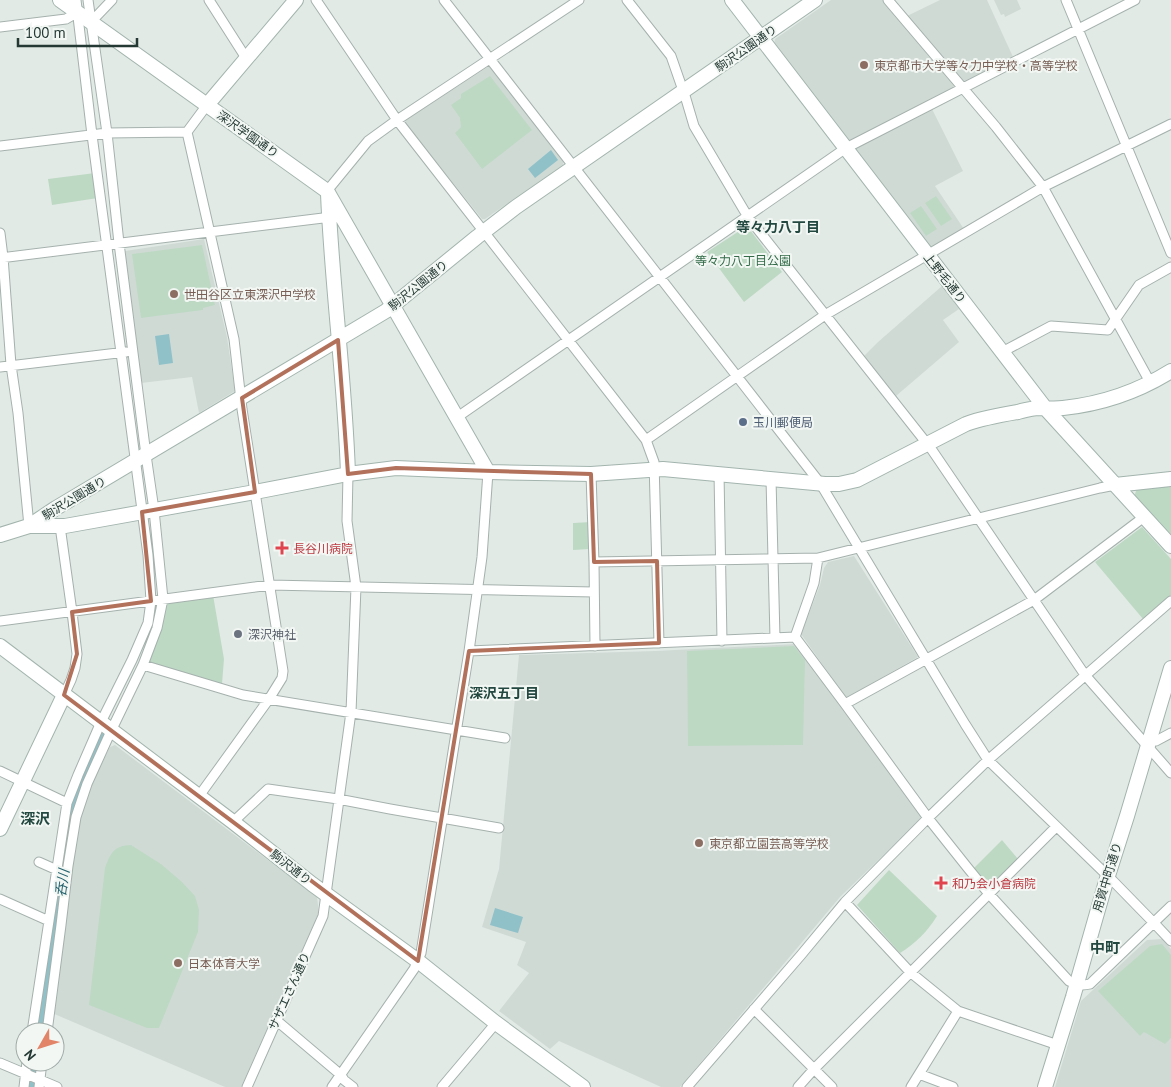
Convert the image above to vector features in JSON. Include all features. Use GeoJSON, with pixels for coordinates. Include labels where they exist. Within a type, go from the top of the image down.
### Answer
{"type":"FeatureCollection","features":[{"type":"Feature","properties":{"kind":"street","name":"深沢学園通り"},"geometry":{"type":"LineString","coordinates":[[60,0],[77,6],[91,22],[327,191],[488,472]]}},
{"type":"Feature","properties":{"kind":"street"},"geometry":{"type":"LineString","coordinates":[[34,1022],[67,803],[78,775],[143,665],[157,628],[163,600],[140,458],[133,351],[107,132],[88,0]]}},
{"type":"Feature","properties":{"kind":"street"},"geometry":{"type":"LineString","coordinates":[[91,22],[112,0]]}},
{"type":"Feature","properties":{"kind":"street"},"geometry":{"type":"LineString","coordinates":[[209,0],[246,58]]}},
{"type":"Feature","properties":{"kind":"street"},"geometry":{"type":"LineString","coordinates":[[198,796],[269,699],[282,678],[283,671],[242,409],[234,339],[188,132],[207,105],[296,0]]}},
{"type":"Feature","properties":{"kind":"street"},"geometry":{"type":"LineString","coordinates":[[316,0],[397,120],[646,440],[654,462],[659,643]]}},
{"type":"Feature","properties":{"kind":"street"},"geometry":{"type":"LineString","coordinates":[[444,0],[820,483],[988,760],[1171,941]]}},
{"type":"Feature","properties":{"kind":"street"},"geometry":{"type":"LineString","coordinates":[[348,474],[344,399],[327,191],[368,141],[579,0]]}},
{"type":"Feature","properties":{"kind":"street"},"geometry":{"type":"LineString","coordinates":[[626,0],[671,56],[694,126],[748,217],[928,444],[1085,675],[1148,743],[1171,773]]}},
{"type":"Feature","properties":{"kind":"street","name":"上野毛通り"},"geometry":{"type":"LineString","coordinates":[[732,0],[1046,409],[1171,546]]}},
{"type":"Feature","properties":{"kind":"street","name":"駒沢公園通り"},"geometry":{"type":"LineString","coordinates":[[0,535],[29,526],[393,306],[516,207],[815,0]]}},
{"type":"Feature","properties":{"kind":"street"},"geometry":{"type":"LineString","coordinates":[[888,0],[996,127],[1043,187],[1150,382]]}},
{"type":"Feature","properties":{"kind":"street"},"geometry":{"type":"LineString","coordinates":[[1066,0],[1171,253]]}},
{"type":"Feature","properties":{"kind":"street"},"geometry":{"type":"LineString","coordinates":[[456,418],[846,148],[1135,0]]}},
{"type":"Feature","properties":{"kind":"street"},"geometry":{"type":"LineString","coordinates":[[0,27],[66,19],[77,6]]}},
{"type":"Feature","properties":{"kind":"street"},"geometry":{"type":"LineString","coordinates":[[47,1022],[76,817],[106,726],[148,623],[150,602],[148,511],[121,352],[77,6]]}},
{"type":"Feature","properties":{"kind":"street"},"geometry":{"type":"LineString","coordinates":[[646,440],[825,315],[1043,187],[1171,124]]}},
{"type":"Feature","properties":{"kind":"street"},"geometry":{"type":"LineString","coordinates":[[0,146],[107,132],[188,132]]}},
{"type":"Feature","properties":{"kind":"street"},"geometry":{"type":"LineString","coordinates":[[2,257],[329,218],[344,220]]}},
{"type":"Feature","properties":{"kind":"street"},"geometry":{"type":"LineString","coordinates":[[0,233],[11,365],[19,422],[29,526],[60,526],[348,474],[396,468],[591,474],[674,469],[839,484],[853,481],[966,424],[987,417],[1036,408],[1064,408],[1101,401],[1120,395],[1171,371]]}},
{"type":"Feature","properties":{"kind":"street"},"geometry":{"type":"LineString","coordinates":[[1002,352],[1051,326],[1108,330],[1139,285],[1171,267]]}},
{"type":"Feature","properties":{"kind":"street"},"geometry":{"type":"LineString","coordinates":[[0,367],[133,351]]}},
{"type":"Feature","properties":{"kind":"street"},"geometry":{"type":"LineString","coordinates":[[332,1087],[414,969],[421,953],[478,590],[488,472]]}},
{"type":"Feature","properties":{"kind":"street","name":"サザエさん通り"},"geometry":{"type":"LineString","coordinates":[[247,1087],[323,916],[351,712],[356,587],[347,521],[348,474]]}},
{"type":"Feature","properties":{"kind":"street"},"geometry":{"type":"LineString","coordinates":[[591,474],[595,646]]}},
{"type":"Feature","properties":{"kind":"street"},"geometry":{"type":"LineString","coordinates":[[719,474],[722,640]]}},
{"type":"Feature","properties":{"kind":"street"},"geometry":{"type":"LineString","coordinates":[[771,478],[775,638]]}},
{"type":"Feature","properties":{"kind":"street"},"geometry":{"type":"LineString","coordinates":[[594,562],[818,558],[1115,485],[1171,480]]}},
{"type":"Feature","properties":{"kind":"street"},"geometry":{"type":"LineString","coordinates":[[846,704],[1034,600],[1144,517]]}},
{"type":"Feature","properties":{"kind":"street"},"geometry":{"type":"LineString","coordinates":[[0,829],[71,680],[77,654],[60,526]]}},
{"type":"Feature","properties":{"kind":"street"},"geometry":{"type":"LineString","coordinates":[[795,638],[814,583],[818,558]]}},
{"type":"Feature","properties":{"kind":"street"},"geometry":{"type":"LineString","coordinates":[[0,621],[270,585],[594,592]]}},
{"type":"Feature","properties":{"kind":"street"},"geometry":{"type":"LineString","coordinates":[[686,1087],[845,902],[928,818],[988,760],[1171,601]]}},
{"type":"Feature","properties":{"kind":"street"},"geometry":{"type":"LineString","coordinates":[[469,651],[795,638]]}},
{"type":"Feature","properties":{"kind":"street"},"geometry":{"type":"LineString","coordinates":[[795,638],[846,704],[928,818],[988,894],[1069,981],[1082,986],[1090,984],[1171,906]]}},
{"type":"Feature","properties":{"kind":"street","name":"駒沢通り"},"geometry":{"type":"LineString","coordinates":[[0,646],[583,1087]]}},
{"type":"Feature","properties":{"kind":"street"},"geometry":{"type":"LineString","coordinates":[[143,665],[243,695],[505,738]]}},
{"type":"Feature","properties":{"kind":"street","name":"用賀中町通り"},"geometry":{"type":"LineString","coordinates":[[1045,1087],[1171,668]]}},
{"type":"Feature","properties":{"kind":"street"},"geometry":{"type":"LineString","coordinates":[[1148,743],[1171,733]]}},
{"type":"Feature","properties":{"kind":"street"},"geometry":{"type":"LineString","coordinates":[[0,771],[67,803]]}},
{"type":"Feature","properties":{"kind":"street"},"geometry":{"type":"LineString","coordinates":[[234,822],[268,789],[338,799],[499,828]]}},
{"type":"Feature","properties":{"kind":"street"},"geometry":{"type":"LineString","coordinates":[[798,1087],[910,972],[1056,827]]}},
{"type":"Feature","properties":{"kind":"street"},"geometry":{"type":"LineString","coordinates":[[38,862],[57,870]]}},
{"type":"Feature","properties":{"kind":"street"},"geometry":{"type":"LineString","coordinates":[[0,899],[49,921]]}},
{"type":"Feature","properties":{"kind":"street"},"geometry":{"type":"LineString","coordinates":[[845,902],[910,972],[958,1011],[1058,1045]]}},
{"type":"Feature","properties":{"kind":"street"},"geometry":{"type":"LineString","coordinates":[[754,1008],[832,1087]]}},
{"type":"Feature","properties":{"kind":"street"},"geometry":{"type":"LineString","coordinates":[[911,1087],[958,1011]]}},
{"type":"Feature","properties":{"kind":"street"},"geometry":{"type":"LineString","coordinates":[[276,1020],[353,1087]]}},
{"type":"Feature","properties":{"kind":"street"},"geometry":{"type":"LineString","coordinates":[[442,1087],[496,1023]]}},
{"type":"Feature","properties":{"kind":"street"},"geometry":{"type":"LineString","coordinates":[[0,1063],[34,1079],[57,1087]]}},
{"type":"Feature","properties":{"kind":"street"},"geometry":{"type":"LineString","coordinates":[[919,1074],[953,1087]]}},
{"type":"Feature","properties":{"kind":"street"},"geometry":{"type":"LineString","coordinates":[[24,1087],[34,1079]]}},
{"type":"Feature","properties":{"kind":"highlighted area"},"geometry":{"type":"Polygon","coordinates":[[[338,340],[348,474],[396,468],[591,474],[594,562],[657,561],[659,643],[469,651],[418,961],[64,695],[77,654],[72,612],[151,601],[142,512],[255,492],[242,398],[338,340]]]}},
{"type":"Feature","properties":{"kind":"shaded area","name":"東京都市大学等々力中学校・高等学校"},"geometry":{"type":"Polygon","coordinates":[[[831,0],[884,0],[957,86],[956,88],[848,144],[774,45],[775,39],[831,0]]]}},
{"type":"Feature","properties":{"kind":"shaded area"},"geometry":{"type":"Polygon","coordinates":[[[940,0],[987,0],[1013,57],[964,84],[907,16],[940,0]]]}},
{"type":"Feature","properties":{"kind":"shaded area"},"geometry":{"type":"Polygon","coordinates":[[[994,0],[1017,0],[1021,9],[1005,17],[1004,14],[1001,15],[994,0]]]}},
{"type":"Feature","properties":{"kind":"shaded area"},"geometry":{"type":"Polygon","coordinates":[[[489,66],[564,159],[563,165],[485,219],[482,219],[405,123],[406,120],[489,66]]]}},
{"type":"Feature","properties":{"kind":"shaded area"},"geometry":{"type":"Polygon","coordinates":[[[932,109],[963,171],[935,186],[964,229],[932,248],[929,247],[854,149],[932,109]]]}},
{"type":"Feature","properties":{"kind":"shaded area","name":"世田谷区立東深沢中学校"},"geometry":{"type":"Polygon","coordinates":[[[204,239],[227,337],[235,391],[199,413],[192,377],[141,383],[125,251],[204,239]]]}},
{"type":"Feature","properties":{"kind":"shaded area"},"geometry":{"type":"Polygon","coordinates":[[[942,286],[959,309],[943,320],[959,342],[896,396],[863,357],[942,286]]]}},
{"type":"Feature","properties":{"kind":"shaded area"},"geometry":{"type":"Polygon","coordinates":[[[854,556],[918,657],[846,698],[801,634],[820,585],[824,568],[828,562],[854,556]]]}},
{"type":"Feature","properties":{"kind":"shaded area","name":"東京都立園芸高等学校"},"geometry":{"type":"Polygon","coordinates":[[[796,644],[922,815],[922,818],[840,897],[680,1087],[661,1087],[559,1041],[550,1049],[499,1011],[529,973],[517,965],[526,942],[482,927],[499,869],[519,655],[796,644]]]}},
{"type":"Feature","properties":{"kind":"shaded area","name":"日本体育大学"},"geometry":{"type":"Polygon","coordinates":[[[115,745],[317,897],[318,914],[241,1087],[225,1087],[52,1013],[79,818],[85,796],[110,747],[115,745]]]}},
{"type":"Feature","properties":{"kind":"shaded area"},"geometry":{"type":"Polygon","coordinates":[[[1162,939],[1171,949],[1171,1087],[1055,1087],[1081,1001],[1147,940],[1162,939]]]}},
{"type":"Feature","properties":{"kind":"green space"},"geometry":{"type":"Polygon","coordinates":[[[490,76],[532,130],[482,169],[455,133],[461,127],[460,118],[451,105],[461,98],[461,94],[490,76]]]}},
{"type":"Feature","properties":{"kind":"green space"},"geometry":{"type":"Polygon","coordinates":[[[95,173],[98,198],[52,205],[48,179],[95,173]]]}},
{"type":"Feature","properties":{"kind":"green space"},"geometry":{"type":"Polygon","coordinates":[[[936,196],[952,219],[941,226],[925,203],[936,196]]]}},
{"type":"Feature","properties":{"kind":"green space"},"geometry":{"type":"Polygon","coordinates":[[[921,206],[937,229],[926,236],[910,213],[921,206]]]}},
{"type":"Feature","properties":{"kind":"green space","name":"等々力八丁目公園"},"geometry":{"type":"Polygon","coordinates":[[[747,226],[782,272],[744,302],[707,252],[747,226]]]}},
{"type":"Feature","properties":{"kind":"green space"},"geometry":{"type":"Polygon","coordinates":[[[202,245],[215,305],[203,308],[203,310],[141,318],[132,254],[202,245]]]}},
{"type":"Feature","properties":{"kind":"green space"},"geometry":{"type":"Polygon","coordinates":[[[1171,485],[1171,536],[1134,497],[1137,488],[1171,485]]]}},
{"type":"Feature","properties":{"kind":"green space"},"geometry":{"type":"Polygon","coordinates":[[[591,522],[590,549],[573,550],[573,523],[591,522]]]}},
{"type":"Feature","properties":{"kind":"green space"},"geometry":{"type":"Polygon","coordinates":[[[1142,527],[1171,559],[1171,595],[1143,619],[1095,562],[1142,527]]]}},
{"type":"Feature","properties":{"kind":"green space"},"geometry":{"type":"Polygon","coordinates":[[[213,595],[224,659],[222,684],[149,664],[148,661],[165,606],[168,603],[213,595]]]}},
{"type":"Feature","properties":{"kind":"green space"},"geometry":{"type":"Polygon","coordinates":[[[794,646],[805,660],[803,745],[688,746],[687,651],[794,646]]]}},
{"type":"Feature","properties":{"kind":"green space"},"geometry":{"type":"Polygon","coordinates":[[[95,742],[101,745],[85,781],[45,1022],[39,1022],[62,854],[71,803],[95,742]]]}},
{"type":"Feature","properties":{"kind":"green space"},"geometry":{"type":"Polygon","coordinates":[[[1002,840],[1018,859],[989,888],[973,869],[1002,840]]]}},
{"type":"Feature","properties":{"kind":"green space"},"geometry":{"type":"Polygon","coordinates":[[[131,845],[161,864],[182,882],[195,896],[199,910],[198,932],[159,1028],[147,1028],[89,1005],[105,868],[109,858],[117,848],[131,845]]]}},
{"type":"Feature","properties":{"kind":"green space"},"geometry":{"type":"Polygon","coordinates":[[[889,870],[937,916],[921,937],[900,953],[857,905],[889,870]]]}},
{"type":"Feature","properties":{"kind":"green space"},"geometry":{"type":"Polygon","coordinates":[[[1162,944],[1171,955],[1171,1038],[1165,1044],[1144,1032],[1140,1036],[1098,991],[1150,946],[1162,944]]]}},
{"type":"Feature","properties":{"kind":"water"},"geometry":{"type":"Polygon","coordinates":[[[551,150],[558,160],[535,178],[528,169],[551,150]]]}},
{"type":"Feature","properties":{"kind":"water"},"geometry":{"type":"Polygon","coordinates":[[[169,334],[173,363],[159,365],[155,336],[169,334]]]}},
{"type":"Feature","properties":{"kind":"water"},"geometry":{"type":"Polygon","coordinates":[[[495,908],[523,917],[518,933],[490,925],[495,908]]]}},
{"type":"Feature","properties":{"kind":"waterway","name":"呑川"},"geometry":{"type":"LineString","coordinates":[[41,1022],[63,861],[72,813],[82,778],[100,739]]}},
{"type":"Feature","properties":{"kind":"waterway","name":"呑川"},"geometry":{"type":"LineString","coordinates":[[32,1087],[34,1072]]}},
{"type":"Feature","properties":{"kind":"place","name":"東京都市大学等々力中学校・高等学校"},"geometry":{"type":"Point","coordinates":[864,65]}},
{"type":"Feature","properties":{"kind":"place","name":"世田谷区立東深沢中学校"},"geometry":{"type":"Point","coordinates":[174,294]}},
{"type":"Feature","properties":{"kind":"place","name":"玉川郵便局"},"geometry":{"type":"Point","coordinates":[743,422]}},
{"type":"Feature","properties":{"kind":"place","name":"長谷川病院"},"geometry":{"type":"Point","coordinates":[282,548]}},
{"type":"Feature","properties":{"kind":"place","name":"深沢神社"},"geometry":{"type":"Point","coordinates":[238,634]}},
{"type":"Feature","properties":{"kind":"place","name":"東京都立園芸高等学校"},"geometry":{"type":"Point","coordinates":[699,843]}},
{"type":"Feature","properties":{"kind":"place","name":"和乃会小倉病院"},"geometry":{"type":"Point","coordinates":[941,883]}},
{"type":"Feature","properties":{"kind":"place","name":"日本体育大学"},"geometry":{"type":"Point","coordinates":[178,963]}},
{"type":"Feature","properties":{"kind":"district","name":"等々力八丁目"},"geometry":{"type":"Point","coordinates":[778,227]}},
{"type":"Feature","properties":{"kind":"district","name":"深沢五丁目"},"geometry":{"type":"Point","coordinates":[504,693]}},
{"type":"Feature","properties":{"kind":"district","name":"深沢"},"geometry":{"type":"Point","coordinates":[35,818]}},
{"type":"Feature","properties":{"kind":"district","name":"中町"},"geometry":{"type":"Point","coordinates":[1105,947]}}]}
